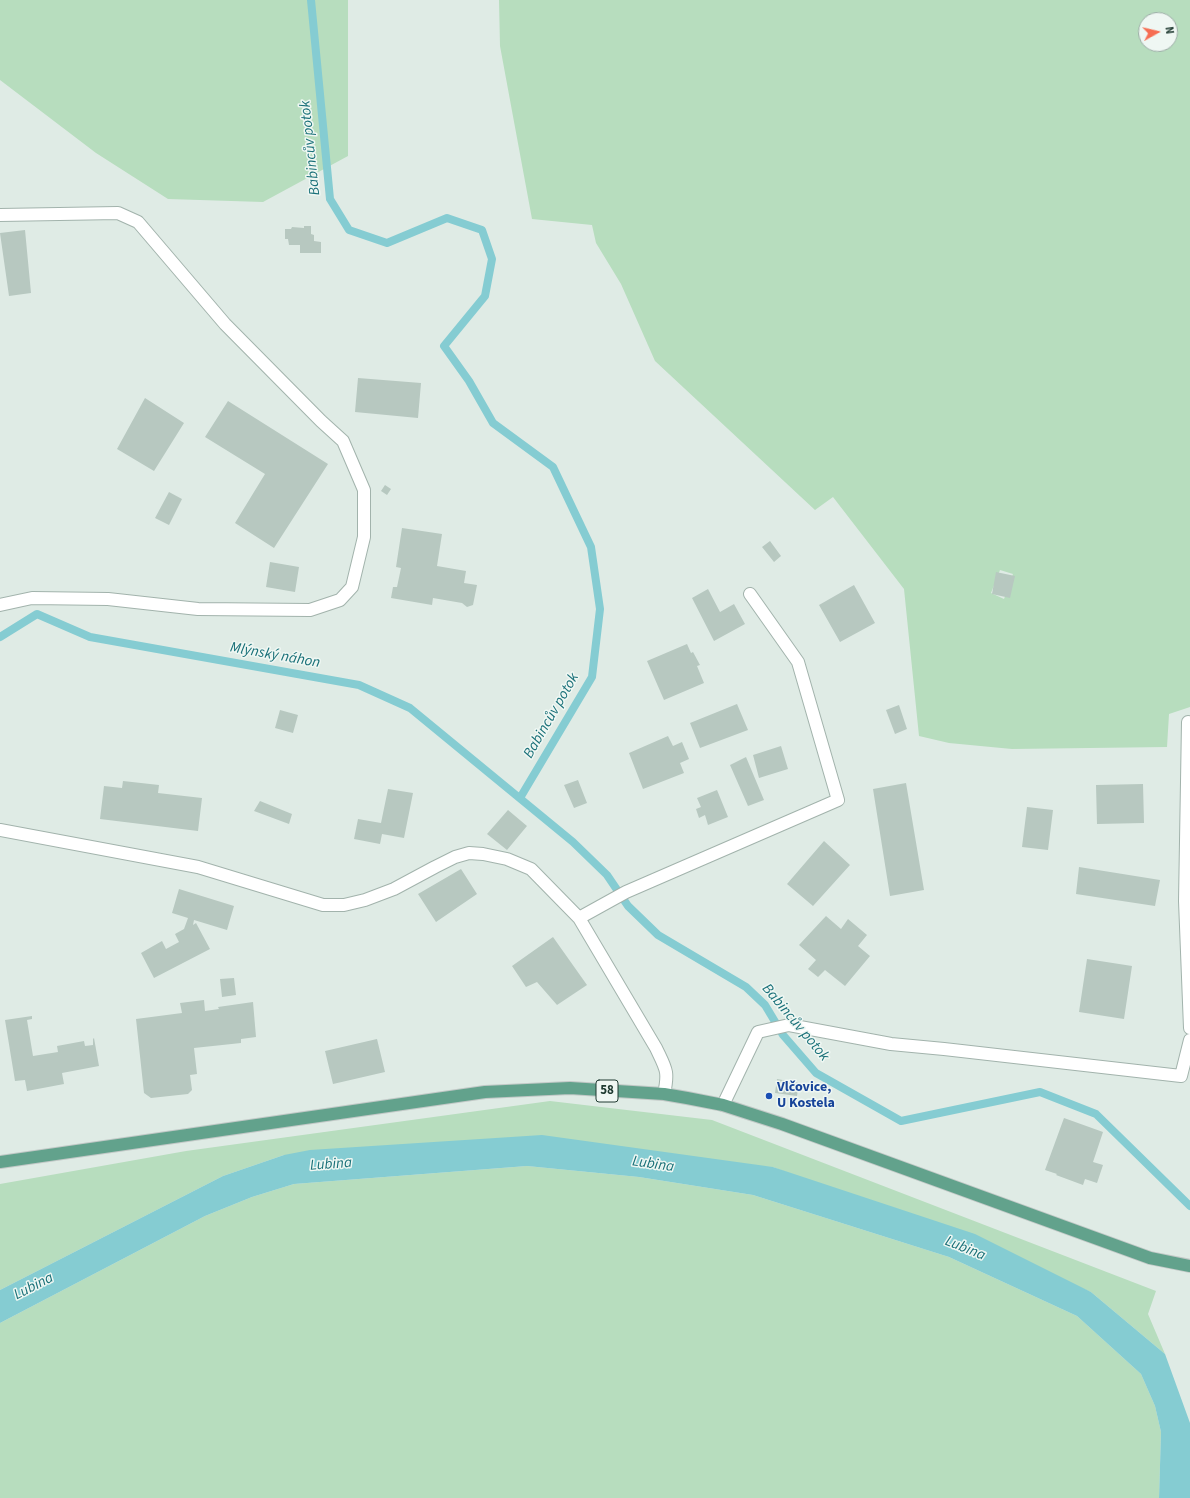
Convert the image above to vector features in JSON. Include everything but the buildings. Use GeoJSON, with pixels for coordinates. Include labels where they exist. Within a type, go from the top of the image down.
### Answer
{"type":"FeatureCollection","features":[{"type":"Feature","properties":{"kind":"main road","name":"58"},"geometry":{"type":"LineString","coordinates":[[0,1162],[485,1092],[570,1088],[664,1094],[723,1105],[782,1124],[1150,1258],[1190,1266]]}},
{"type":"Feature","properties":{"kind":"street"},"geometry":{"type":"LineString","coordinates":[[0,216],[118,213],[138,222],[225,324],[320,421],[343,441],[364,490],[364,537],[352,587],[340,600],[310,610],[198,609],[108,599],[32,598],[0,605]]}},
{"type":"Feature","properties":{"kind":"street"},"geometry":{"type":"LineString","coordinates":[[579,918],[626,892],[838,800],[798,662],[750,594]]}},
{"type":"Feature","properties":{"kind":"street"},"geometry":{"type":"LineString","coordinates":[[1188,722],[1185,901],[1190,1028]]}},
{"type":"Feature","properties":{"kind":"street"},"geometry":{"type":"LineString","coordinates":[[0,830],[198,867],[323,905],[344,905],[365,900],[394,889],[455,857],[469,853],[507,859],[530,869],[579,918],[665,1066],[668,1077],[664,1094]]}},
{"type":"Feature","properties":{"kind":"street"},"geometry":{"type":"LineString","coordinates":[[723,1105],[758,1032],[790,1025],[892,1044],[1181,1076],[1190,1040]]}},
{"type":"Feature","properties":{"kind":"green space"},"geometry":{"type":"Polygon","coordinates":[[[0,0],[348,0],[348,156],[263,202],[168,199],[96,153],[0,80],[0,0]]]}},
{"type":"Feature","properties":{"kind":"green space"},"geometry":{"type":"Polygon","coordinates":[[[499,0],[1190,0],[1190,707],[1169,714],[1167,747],[1012,749],[949,743],[919,736],[904,589],[833,497],[815,510],[655,361],[621,284],[596,243],[592,225],[532,219],[500,46],[499,0]],[[1000,570],[991,593],[1004,599],[1013,574],[1000,570]]]}},
{"type":"Feature","properties":{"kind":"green space"},"geometry":{"type":"Polygon","coordinates":[[[550,1101],[712,1120],[1156,1291],[1148,1314],[1165,1354],[1091,1292],[773,1167],[284,1155],[223,1176],[0,1290],[0,1184],[186,1151],[550,1101]]]}},
{"type":"Feature","properties":{"kind":"green space"},"geometry":{"type":"Polygon","coordinates":[[[527,1166],[639,1177],[753,1195],[949,1257],[1077,1316],[1141,1374],[1155,1406],[1161,1432],[1159,1498],[0,1498],[0,1323],[205,1216],[252,1197],[294,1184],[527,1166]]]}},
{"type":"Feature","properties":{"kind":"water","name":"Lubina"},"geometry":{"type":"Polygon","coordinates":[[[542,1135],[773,1167],[975,1234],[1091,1292],[1165,1354],[1190,1423],[1190,1498],[1159,1498],[1161,1432],[1155,1406],[1141,1374],[1077,1316],[949,1257],[753,1195],[639,1177],[527,1166],[294,1184],[252,1197],[205,1216],[0,1323],[0,1290],[223,1176],[284,1155],[310,1150],[542,1135]]]}},
{"type":"Feature","properties":{"kind":"waterway","name":"Babincův potok"},"geometry":{"type":"LineString","coordinates":[[311,0],[330,199],[349,230],[387,243],[447,218],[482,230],[492,259],[485,296],[444,346],[469,381],[493,423],[553,467],[591,547],[600,609],[592,677],[520,798]]}},
{"type":"Feature","properties":{"kind":"waterway","name":"Babincův potok"},"geometry":{"type":"LineString","coordinates":[[0,637],[37,614],[90,637],[359,685],[410,708],[573,842],[607,875],[628,906],[658,935],[746,987],[765,1005],[783,1035],[816,1073],[901,1121],[1040,1092],[1096,1114],[1190,1206]]}},
{"type":"Feature","properties":{"kind":"place","name":"Vlčovice, U Kostela"},"geometry":{"type":"Point","coordinates":[769,1096]}},
{"type":"Feature","properties":{"kind":"water label","name":"Mlýnský náhon"},"geometry":{"type":"Point","coordinates":[275,656]}}]}
